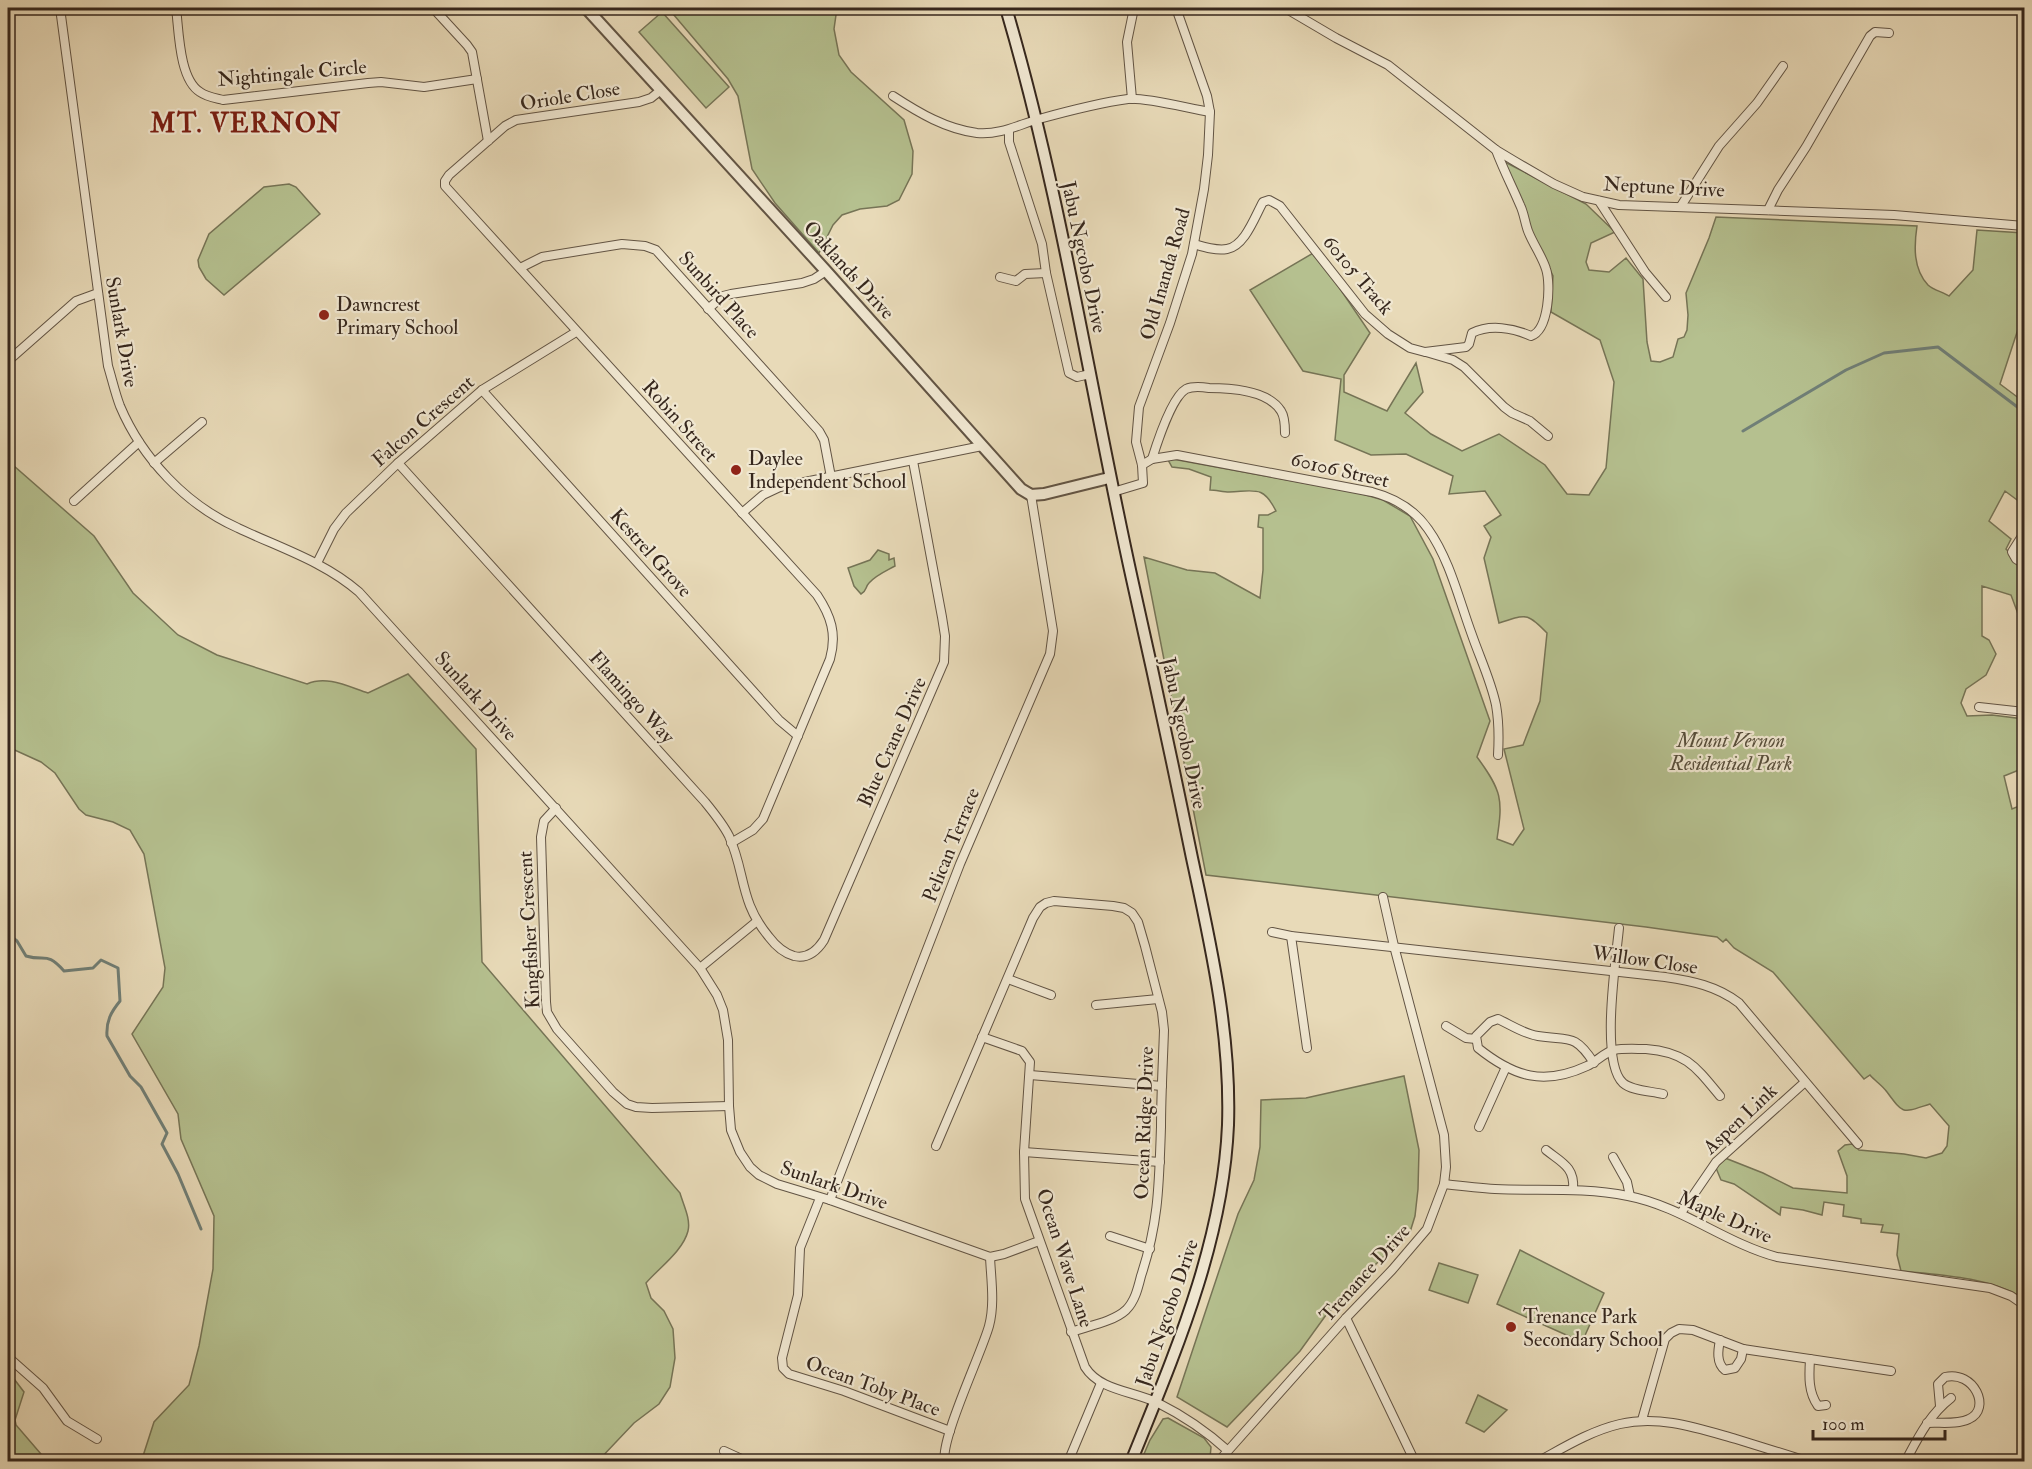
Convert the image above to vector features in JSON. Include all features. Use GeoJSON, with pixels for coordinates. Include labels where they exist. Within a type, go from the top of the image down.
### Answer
{"type":"FeatureCollection","features":[{"type":"Feature","properties":{"kind":"main road","name":"Oaklands Drive"},"geometry":{"type":"LineString","coordinates":[[586,8],[1021,489],[1031,495]]}},
{"type":"Feature","properties":{"kind":"main road","name":"Jabu Ngcobo Drive"},"geometry":{"type":"LineString","coordinates":[[1006,8],[1036,120],[1070,269],[1109,478],[1213,956],[1223,1014],[1228,1073],[1228,1127],[1222,1188],[1213,1236],[1200,1284],[1131,1461]]}},
{"type":"Feature","properties":{"kind":"main road"},"geometry":{"type":"LineString","coordinates":[[1031,495],[1109,478]]}},
{"type":"Feature","properties":{"kind":"street","name":"Sunlark Drive"},"geometry":{"type":"LineString","coordinates":[[60,8],[108,366],[120,406],[139,442],[154,463],[180,491],[204,510],[235,527],[317,563],[359,592],[700,968],[717,995],[727,1025],[731,1130],[735,1142],[750,1167],[759,1175],[777,1184],[830,1200],[990,1257]]}},
{"type":"Feature","properties":{"kind":"street","name":"Nightingale Circle"},"geometry":{"type":"LineString","coordinates":[[176,8],[185,71],[198,92],[209,97],[223,100],[381,82],[424,87],[477,79]]}},
{"type":"Feature","properties":{"kind":"street"},"geometry":{"type":"LineString","coordinates":[[433,8],[467,45],[475,61],[488,141]]}},
{"type":"Feature","properties":{"kind":"street"},"geometry":{"type":"LineString","coordinates":[[1131,99],[1132,85],[1127,58],[1127,42],[1134,8]]}},
{"type":"Feature","properties":{"kind":"street","name":"Old Inanda Road"},"geometry":{"type":"LineString","coordinates":[[1142,465],[1136,442],[1139,407],[1170,323],[1194,244],[1207,172],[1210,112],[1176,8]]}},
{"type":"Feature","properties":{"kind":"street","name":"Neptune Drive"},"geometry":{"type":"LineString","coordinates":[[1285,8],[1388,65],[1496,150],[1554,184],[1583,197],[1619,205],[1894,215],[2025,226]]}},
{"type":"Feature","properties":{"kind":"street"},"geometry":{"type":"LineString","coordinates":[[1767,210],[1870,36],[1875,32],[1889,33]]}},
{"type":"Feature","properties":{"kind":"street"},"geometry":{"type":"LineString","coordinates":[[1680,206],[1719,146],[1757,103],[1783,66]]}},
{"type":"Feature","properties":{"kind":"street","name":"Oriole Close"},"geometry":{"type":"LineString","coordinates":[[488,141],[505,126],[516,120],[639,102],[651,98],[661,90]]}},
{"type":"Feature","properties":{"kind":"street"},"geometry":{"type":"LineString","coordinates":[[893,96],[928,117],[958,129],[977,133],[1009,130],[1036,120],[1095,105],[1131,99],[1210,112]]}},
{"type":"Feature","properties":{"kind":"street"},"geometry":{"type":"LineString","coordinates":[[1009,130],[1009,142],[1042,244],[1046,273],[1069,373],[1077,377],[1090,374]]}},
{"type":"Feature","properties":{"kind":"street","name":"Robin Street"},"geometry":{"type":"LineString","coordinates":[[488,141],[449,175],[445,186],[817,595],[832,622],[834,646],[830,659],[759,825],[731,843]]}},
{"type":"Feature","properties":{"kind":"street"},"geometry":{"type":"LineString","coordinates":[[1425,352],[1466,347],[1472,333],[1483,328],[1494,327],[1531,336],[1538,333],[1543,322],[1550,289],[1546,269],[1496,150]]}},
{"type":"Feature","properties":{"kind":"street","name":"60105 Track"},"geometry":{"type":"LineString","coordinates":[[1194,244],[1214,249],[1233,248],[1242,240],[1263,201],[1269,200],[1280,206],[1365,314],[1388,334],[1410,348],[1453,360],[1464,367],[1504,406],[1530,420],[1548,436]]}},
{"type":"Feature","properties":{"kind":"street"},"geometry":{"type":"LineString","coordinates":[[1599,201],[1645,272],[1666,297]]}},
{"type":"Feature","properties":{"kind":"street","name":"Sunbird Place"},"geometry":{"type":"LineString","coordinates":[[520,268],[542,257],[622,244],[645,246],[656,250],[819,431],[831,477]]}},
{"type":"Feature","properties":{"kind":"street"},"geometry":{"type":"LineString","coordinates":[[708,309],[723,296],[802,283],[826,271]]}},
{"type":"Feature","properties":{"kind":"street"},"geometry":{"type":"LineString","coordinates":[[1000,277],[1016,281],[1025,274],[1046,273]]}},
{"type":"Feature","properties":{"kind":"street"},"geometry":{"type":"LineString","coordinates":[[8,361],[76,301],[98,293]]}},
{"type":"Feature","properties":{"kind":"street","name":"Falcon Crescent"},"geometry":{"type":"LineString","coordinates":[[317,563],[334,529],[346,513],[398,463],[482,390],[576,332]]}},
{"type":"Feature","properties":{"kind":"street"},"geometry":{"type":"LineString","coordinates":[[1152,459],[1166,421],[1179,395],[1186,389],[1194,387],[1238,389],[1254,393],[1273,403],[1282,411],[1285,433]]}},
{"type":"Feature","properties":{"kind":"street","name":"Kestrel Grove"},"geometry":{"type":"LineString","coordinates":[[482,390],[779,720],[798,736]]}},
{"type":"Feature","properties":{"kind":"street"},"geometry":{"type":"LineString","coordinates":[[154,463],[202,422]]}},
{"type":"Feature","properties":{"kind":"street"},"geometry":{"type":"LineString","coordinates":[[74,501],[139,442]]}},
{"type":"Feature","properties":{"kind":"street"},"geometry":{"type":"LineString","coordinates":[[742,513],[770,490],[982,446]]}},
{"type":"Feature","properties":{"kind":"street","name":"60106 Street"},"geometry":{"type":"LineString","coordinates":[[1142,465],[1152,459],[1177,455],[1200,458],[1372,492],[1387,496],[1407,507],[1428,529],[1459,594],[1495,703],[1499,733],[1498,755]]}},
{"type":"Feature","properties":{"kind":"street","name":"Blue Crane Drive"},"geometry":{"type":"LineString","coordinates":[[756,921],[773,942],[789,955],[805,957],[817,950],[941,672],[944,662],[945,636],[913,461]]}},
{"type":"Feature","properties":{"kind":"street","name":"Flamingo Way"},"geometry":{"type":"LineString","coordinates":[[398,463],[705,802],[724,828],[731,843],[747,902],[756,921]]}},
{"type":"Feature","properties":{"kind":"street"},"geometry":{"type":"LineString","coordinates":[[1113,492],[1143,483],[1142,465]]}},
{"type":"Feature","properties":{"kind":"street","name":"Pelican Terrace"},"geometry":{"type":"LineString","coordinates":[[830,1200],[960,864],[1050,654],[1053,642],[1052,622],[1031,495]]}},
{"type":"Feature","properties":{"kind":"street"},"geometry":{"type":"LineString","coordinates":[[2025,533],[2012,552],[2016,559],[2025,564]]}},
{"type":"Feature","properties":{"kind":"street"},"geometry":{"type":"LineString","coordinates":[[1979,707],[2025,712]]}},
{"type":"Feature","properties":{"kind":"street","name":"Kingfisher Crescent"},"geometry":{"type":"LineString","coordinates":[[556,808],[544,821],[541,837],[546,1002],[551,1021],[606,1084],[627,1104],[652,1108],[729,1106]]}},
{"type":"Feature","properties":{"kind":"street","name":"Trenance Drive"},"geometry":{"type":"LineString","coordinates":[[1218,1461],[1427,1229],[1444,1184],[1446,1167],[1444,1136],[1383,897]]}},
{"type":"Feature","properties":{"kind":"street","name":"Ocean Ridge Drive"},"geometry":{"type":"LineString","coordinates":[[936,1146],[1033,918],[1046,903],[1054,901],[1113,906],[1124,908],[1132,913],[1138,922],[1162,1012],[1164,1030],[1158,1203],[1150,1249],[1135,1296],[1125,1312],[1071,1332]]}},
{"type":"Feature","properties":{"kind":"street"},"geometry":{"type":"LineString","coordinates":[[700,968],[756,921]]}},
{"type":"Feature","properties":{"kind":"street"},"geometry":{"type":"LineString","coordinates":[[1619,928],[1611,1015],[1615,1073],[1625,1084],[1663,1094]]}},
{"type":"Feature","properties":{"kind":"street","name":"Willow Close"},"geometry":{"type":"LineString","coordinates":[[1272,932],[1291,936],[1690,980],[1729,995],[1745,1010],[1858,1144]]}},
{"type":"Feature","properties":{"kind":"street"},"geometry":{"type":"LineString","coordinates":[[1291,936],[1307,1048]]}},
{"type":"Feature","properties":{"kind":"street"},"geometry":{"type":"LineString","coordinates":[[1008,979],[1051,995]]}},
{"type":"Feature","properties":{"kind":"street"},"geometry":{"type":"LineString","coordinates":[[1096,1005],[1158,999]]}},
{"type":"Feature","properties":{"kind":"street"},"geometry":{"type":"LineString","coordinates":[[1594,1063],[1583,1047],[1570,1039],[1537,1036],[1516,1029],[1498,1019],[1490,1022],[1476,1036],[1478,1048],[1520,1074],[1550,1078],[1567,1075],[1594,1063],[1612,1050],[1666,1051],[1685,1058],[1720,1096]]}},
{"type":"Feature","properties":{"kind":"street"},"geometry":{"type":"LineString","coordinates":[[1446,1026],[1466,1038],[1476,1039]]}},
{"type":"Feature","properties":{"kind":"street","name":"Ocean Wave Lane"},"geometry":{"type":"LineString","coordinates":[[982,1037],[1022,1051],[1030,1062],[1024,1152],[1024,1199],[1084,1367],[1101,1383],[1155,1402],[1183,1416],[1206,1431],[1227,1450]]}},
{"type":"Feature","properties":{"kind":"street"},"geometry":{"type":"LineString","coordinates":[[1479,1126],[1506,1066]]}},
{"type":"Feature","properties":{"kind":"street"},"geometry":{"type":"LineString","coordinates":[[1030,1075],[1162,1086]]}},
{"type":"Feature","properties":{"kind":"street","name":"Aspen Link"},"geometry":{"type":"LineString","coordinates":[[1681,1213],[1716,1162],[1805,1082]]}},
{"type":"Feature","properties":{"kind":"street"},"geometry":{"type":"LineString","coordinates":[[1546,1150],[1572,1172],[1573,1189]]}},
{"type":"Feature","properties":{"kind":"street"},"geometry":{"type":"LineString","coordinates":[[1024,1152],[1160,1162]]}},
{"type":"Feature","properties":{"kind":"street"},"geometry":{"type":"LineString","coordinates":[[1613,1157],[1627,1182],[1630,1196]]}},
{"type":"Feature","properties":{"kind":"street","name":"Maple Drive"},"geometry":{"type":"LineString","coordinates":[[1444,1184],[1495,1189],[1573,1189],[1630,1196],[1681,1213],[1752,1250],[1768,1255],[1990,1288],[2012,1296],[2025,1305]]}},
{"type":"Feature","properties":{"kind":"street","name":"Ocean Toby Place"},"geometry":{"type":"LineString","coordinates":[[820,1198],[800,1248],[798,1295],[782,1358],[783,1368],[795,1376],[844,1391],[950,1431]]}},
{"type":"Feature","properties":{"kind":"street"},"geometry":{"type":"LineString","coordinates":[[1110,1236],[1150,1249]]}},
{"type":"Feature","properties":{"kind":"street"},"geometry":{"type":"LineString","coordinates":[[945,1461],[944,1453],[950,1431],[989,1327],[992,1307],[990,1257],[1039,1241]]}},
{"type":"Feature","properties":{"kind":"street"},"geometry":{"type":"LineString","coordinates":[[1346,1318],[1415,1461]]}},
{"type":"Feature","properties":{"kind":"street"},"geometry":{"type":"LineString","coordinates":[[1642,1420],[1665,1339],[1678,1329],[1693,1330],[1743,1349],[1891,1371]]}},
{"type":"Feature","properties":{"kind":"street"},"geometry":{"type":"LineString","coordinates":[[1720,1340],[1719,1361],[1725,1370],[1735,1368],[1743,1349]]}},
{"type":"Feature","properties":{"kind":"street"},"geometry":{"type":"LineString","coordinates":[[8,1356],[43,1388],[67,1421],[97,1439]]}},
{"type":"Feature","properties":{"kind":"street"},"geometry":{"type":"LineString","coordinates":[[1810,1359],[1809,1382],[1814,1401],[1818,1406],[1826,1405]]}},
{"type":"Feature","properties":{"kind":"street"},"geometry":{"type":"LineString","coordinates":[[1927,1423],[1970,1419],[1975,1414],[1978,1404],[1976,1389],[1960,1377],[1945,1377],[1938,1384],[1940,1406]]}},
{"type":"Feature","properties":{"kind":"street"},"geometry":{"type":"LineString","coordinates":[[1068,1461],[1101,1383]]}},
{"type":"Feature","properties":{"kind":"street"},"geometry":{"type":"LineString","coordinates":[[1905,1461],[1927,1423],[1940,1406],[1951,1398]]}},
{"type":"Feature","properties":{"kind":"street"},"geometry":{"type":"LineString","coordinates":[[1536,1461],[1594,1432],[1642,1420],[1672,1422],[1696,1427],[1810,1461]]}},
{"type":"Feature","properties":{"kind":"street"},"geometry":{"type":"LineString","coordinates":[[724,1451],[743,1460]]}},
{"type":"Feature","properties":{"kind":"green space"},"geometry":{"type":"Polygon","coordinates":[[[668,8],[837,8],[834,29],[839,55],[851,72],[904,120],[913,151],[912,174],[899,200],[887,206],[860,209],[842,215],[833,225],[819,253],[775,203],[752,169],[738,96],[728,79],[668,8]]]}},
{"type":"Feature","properties":{"kind":"green space"},"geometry":{"type":"Polygon","coordinates":[[[662,12],[729,87],[706,108],[639,32],[662,12]]]}},
{"type":"Feature","properties":{"kind":"green space","name":"Mount Vernon Residential Park"},"geometry":{"type":"Polygon","coordinates":[[[1503,161],[1586,204],[1615,232],[1591,243],[1586,262],[1589,270],[1609,272],[1626,258],[1643,279],[1647,342],[1651,361],[1660,362],[1673,357],[1678,339],[1684,337],[1688,315],[1686,293],[1716,217],[1917,226],[1915,249],[1917,265],[1923,279],[1930,287],[1949,296],[1973,270],[1977,230],[2024,233],[2024,311],[2000,384],[2024,402],[2024,505],[2005,491],[1989,521],[2011,539],[2006,549],[2024,566],[2024,630],[2011,595],[1982,586],[1982,636],[1989,640],[1996,654],[1986,675],[1966,689],[1961,703],[1967,716],[1992,715],[2024,719],[2024,768],[2004,776],[2012,809],[2024,804],[2024,1298],[1980,1281],[1901,1271],[1897,1255],[1899,1234],[1881,1232],[1883,1225],[1861,1223],[1861,1219],[1843,1216],[1844,1205],[1824,1202],[1822,1215],[1781,1207],[1780,1215],[1734,1184],[1721,1180],[1716,1168],[1725,1158],[1793,1188],[1847,1193],[1847,1176],[1838,1151],[1845,1145],[1852,1144],[1859,1150],[1926,1158],[1942,1153],[1947,1146],[1949,1126],[1930,1104],[1904,1110],[1870,1075],[1864,1079],[1773,972],[1734,948],[1726,939],[1723,942],[1717,937],[1646,927],[1206,875],[1144,557],[1187,570],[1215,573],[1260,598],[1263,528],[1258,527],[1259,515],[1268,515],[1276,511],[1262,493],[1210,490],[1211,477],[1189,469],[1172,467],[1167,458],[1359,493],[1383,500],[1410,516],[1433,559],[1490,721],[1477,757],[1492,779],[1499,796],[1500,814],[1497,839],[1513,845],[1524,829],[1504,749],[1523,745],[1540,701],[1547,633],[1530,618],[1521,617],[1499,623],[1484,558],[1491,537],[1484,526],[1501,515],[1485,491],[1449,494],[1453,476],[1406,454],[1371,455],[1335,440],[1341,379],[1303,371],[1250,290],[1315,252],[1370,333],[1344,375],[1344,392],[1387,411],[1416,363],[1423,392],[1405,413],[1431,434],[1462,451],[1499,434],[1545,465],[1567,494],[1589,495],[1606,468],[1614,382],[1600,340],[1551,312],[1553,276],[1530,228],[1503,161]]]}},
{"type":"Feature","properties":{"kind":"green space"},"geometry":{"type":"Polygon","coordinates":[[[289,184],[296,187],[320,214],[224,295],[206,279],[199,267],[198,260],[209,234],[264,187],[289,184]]]}},
{"type":"Feature","properties":{"kind":"green space"},"geometry":{"type":"Polygon","coordinates":[[[8,466],[14,466],[94,536],[133,593],[178,635],[217,655],[307,684],[330,681],[368,693],[408,674],[476,749],[482,962],[680,1193],[688,1222],[688,1231],[681,1245],[646,1283],[651,1298],[664,1311],[673,1329],[675,1358],[670,1387],[659,1404],[634,1423],[598,1461],[138,1461],[143,1456],[154,1422],[189,1385],[199,1346],[213,1269],[214,1216],[181,1139],[178,1114],[132,1034],[163,987],[165,968],[144,854],[130,830],[113,822],[86,815],[79,809],[55,773],[41,762],[8,747],[8,466]]]}},
{"type":"Feature","properties":{"kind":"green space"},"geometry":{"type":"Polygon","coordinates":[[[878,550],[889,554],[889,560],[894,558],[895,566],[881,573],[861,594],[854,586],[848,568],[870,560],[878,550]]]}},
{"type":"Feature","properties":{"kind":"green space"},"geometry":{"type":"Polygon","coordinates":[[[1404,1076],[1419,1150],[1418,1189],[1415,1216],[1410,1232],[1376,1264],[1360,1284],[1326,1315],[1300,1351],[1227,1427],[1177,1397],[1238,1214],[1254,1180],[1260,1147],[1261,1100],[1306,1098],[1404,1076]]]}},
{"type":"Feature","properties":{"kind":"green space"},"geometry":{"type":"Polygon","coordinates":[[[1520,1250],[1604,1293],[1582,1342],[1497,1304],[1520,1250]]]}},
{"type":"Feature","properties":{"kind":"green space"},"geometry":{"type":"Polygon","coordinates":[[[1439,1263],[1478,1275],[1468,1303],[1429,1290],[1439,1263]]]}},
{"type":"Feature","properties":{"kind":"green space"},"geometry":{"type":"Polygon","coordinates":[[[8,1371],[24,1392],[15,1420],[16,1425],[47,1461],[8,1461],[8,1371]]]}},
{"type":"Feature","properties":{"kind":"green space"},"geometry":{"type":"Polygon","coordinates":[[[1478,1395],[1507,1410],[1484,1432],[1466,1423],[1478,1395]]]}},
{"type":"Feature","properties":{"kind":"green space"},"geometry":{"type":"Polygon","coordinates":[[[1168,1418],[1204,1438],[1211,1447],[1208,1461],[1141,1461],[1163,1419],[1168,1418]]]}},
{"type":"Feature","properties":{"kind":"waterway"},"geometry":{"type":"LineString","coordinates":[[1743,431],[1846,370],[1884,353],[1938,347],[2024,412]]}},
{"type":"Feature","properties":{"kind":"waterway"},"geometry":{"type":"LineString","coordinates":[[8,934],[17,941],[26,956],[49,959],[64,971],[93,968],[101,960],[118,968],[120,1001],[110,1017],[107,1036],[130,1076],[141,1087],[167,1133],[162,1144],[178,1174],[201,1229]]}},
{"type":"Feature","properties":{"kind":"place","name":"Dawncrest Primary School"},"geometry":{"type":"Point","coordinates":[324,315]}},
{"type":"Feature","properties":{"kind":"place","name":"Daylee Independent School"},"geometry":{"type":"Point","coordinates":[736,470]}},
{"type":"Feature","properties":{"kind":"place","name":"Trenance Park Secondary School"},"geometry":{"type":"Point","coordinates":[1511,1327]}},
{"type":"Feature","properties":{"kind":"district","name":"MT. VERNON"},"geometry":{"type":"Point","coordinates":[246,124]}}]}
